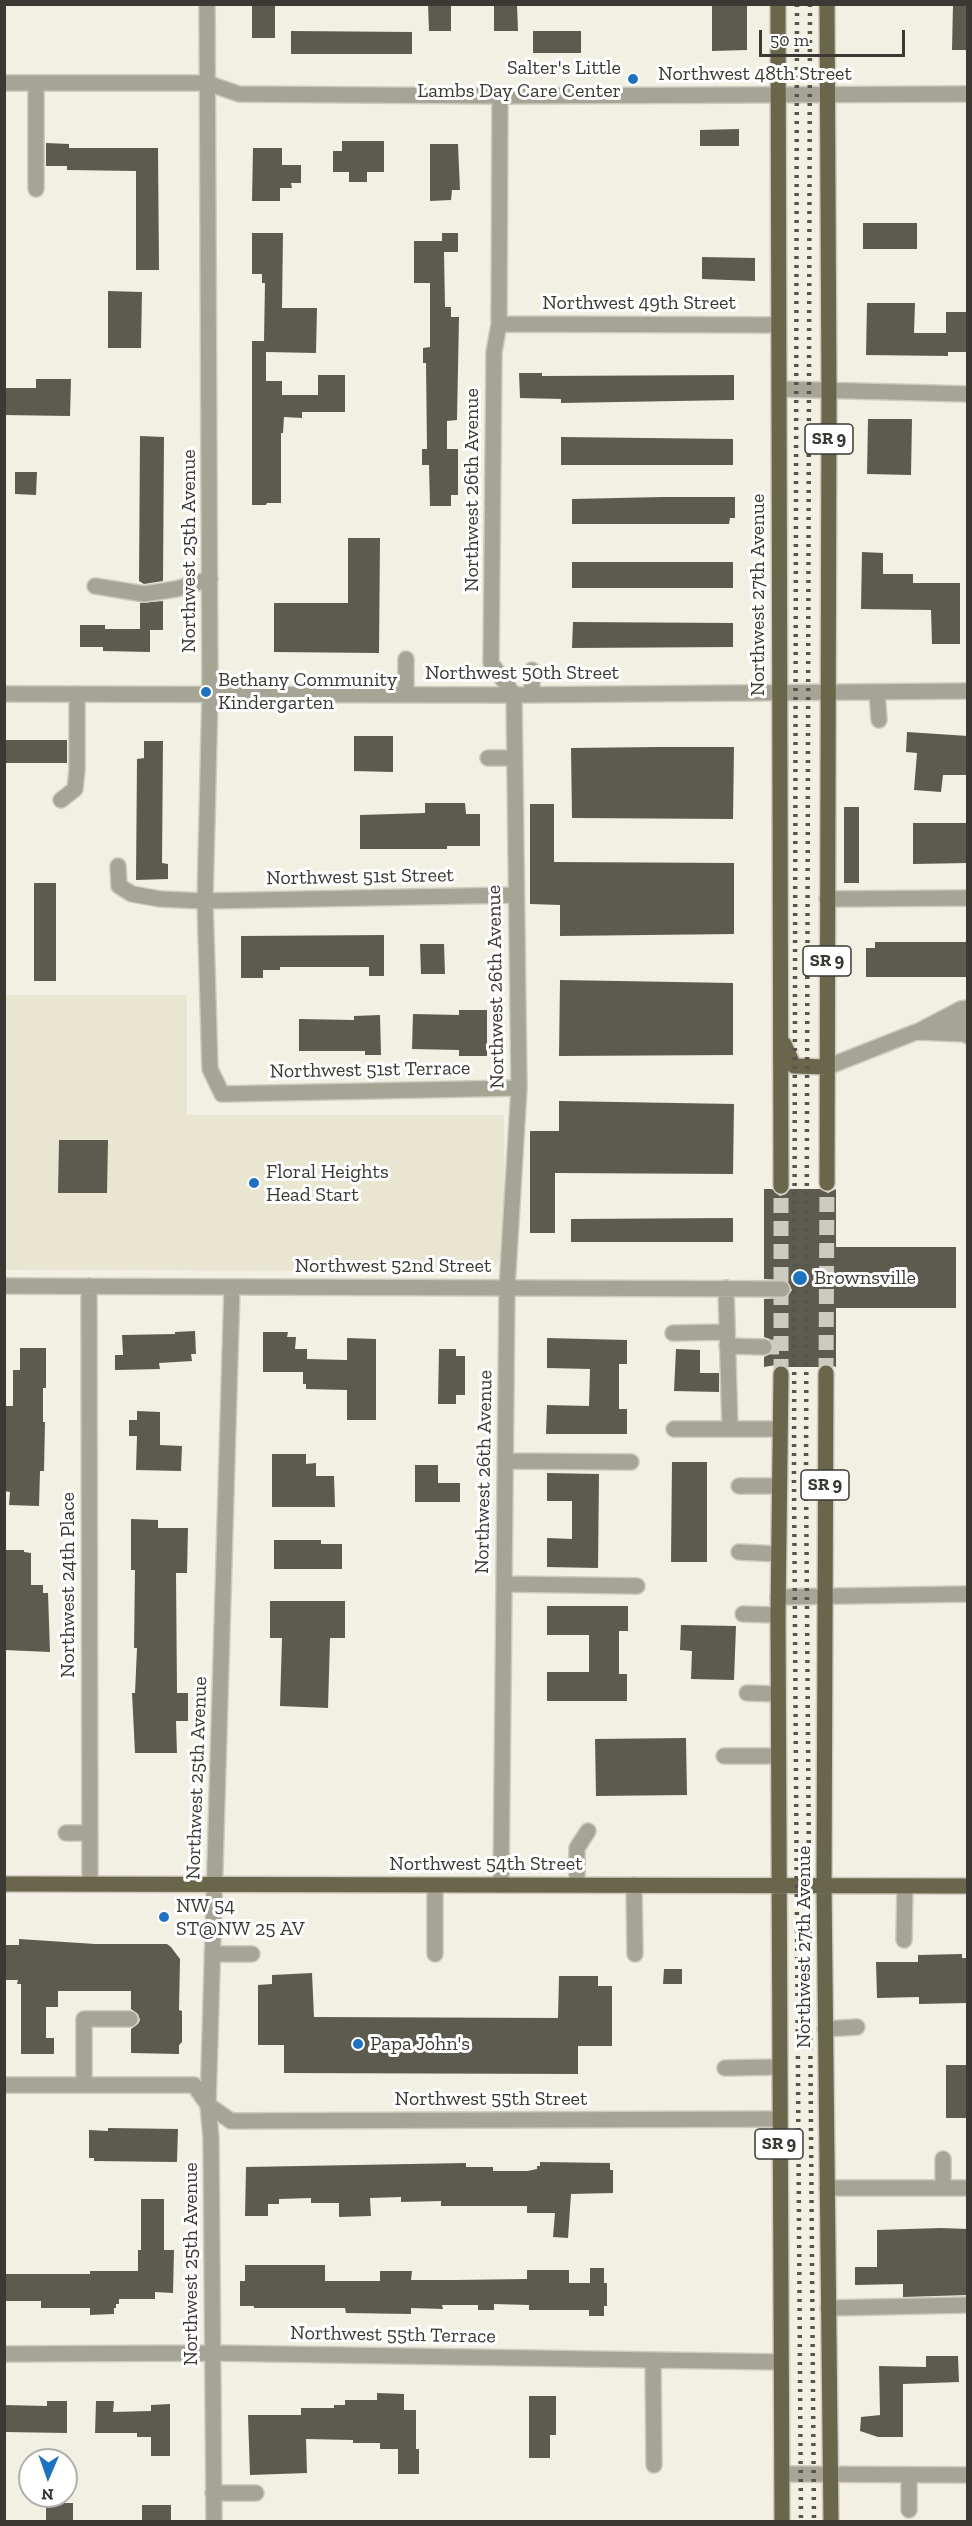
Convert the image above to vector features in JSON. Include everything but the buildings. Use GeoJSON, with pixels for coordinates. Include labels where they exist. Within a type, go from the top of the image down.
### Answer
{"type":"FeatureCollection","features":[{"type":"Feature","properties":{"kind":"main road","name":"Northwest 27th Avenue"},"geometry":{"type":"LineString","coordinates":[[778,4],[781,1186]]}},
{"type":"Feature","properties":{"kind":"main road","name":"SR 9"},"geometry":{"type":"LineString","coordinates":[[827,4],[829,390],[827,1183]]}},
{"type":"Feature","properties":{"kind":"main road"},"geometry":{"type":"LineString","coordinates":[[781,1038],[794,1066],[827,1066]]}},
{"type":"Feature","properties":{"kind":"main road","name":"Northwest 27th Avenue"},"geometry":{"type":"LineString","coordinates":[[826,1373],[824,1885],[831,2522]]}},
{"type":"Feature","properties":{"kind":"main road","name":"Northwest 27th Avenue"},"geometry":{"type":"LineString","coordinates":[[781,1374],[778,1756],[782,2522]]}},
{"type":"Feature","properties":{"kind":"main road","name":"Northwest 54th Street"},"geometry":{"type":"LineString","coordinates":[[4,1884],[968,1886]]}},
{"type":"Feature","properties":{"kind":"street","name":"Northwest 25th Avenue"},"geometry":{"type":"LineString","coordinates":[[207,4],[210,694],[205,901],[210,1069],[222,1094]]}},
{"type":"Feature","properties":{"kind":"street","name":"Northwest 48th Street"},"geometry":{"type":"LineString","coordinates":[[4,82],[207,83],[238,94],[777,96],[968,94]]}},
{"type":"Feature","properties":{"kind":"street"},"geometry":{"type":"LineString","coordinates":[[36,83],[36,189]]}},
{"type":"Feature","properties":{"kind":"street","name":"Northwest 26th Avenue"},"geometry":{"type":"LineString","coordinates":[[500,96],[499,324],[494,352],[491,663],[514,695],[519,1088],[507,1288],[501,1885]]}},
{"type":"Feature","properties":{"kind":"street","name":"Northwest 49th Street"},"geometry":{"type":"LineString","coordinates":[[499,324],[778,325]]}},
{"type":"Feature","properties":{"kind":"street"},"geometry":{"type":"LineString","coordinates":[[778,389],[968,394]]}},
{"type":"Feature","properties":{"kind":"street"},"geometry":{"type":"LineString","coordinates":[[95,586],[144,594],[176,589],[210,579]]}},
{"type":"Feature","properties":{"kind":"street"},"geometry":{"type":"LineString","coordinates":[[406,659],[406,694]]}},
{"type":"Feature","properties":{"kind":"street"},"geometry":{"type":"LineString","coordinates":[[532,670],[532,695]]}},
{"type":"Feature","properties":{"kind":"street","name":"Northwest 50th Street"},"geometry":{"type":"LineString","coordinates":[[4,694],[532,695],[968,691]]}},
{"type":"Feature","properties":{"kind":"street"},"geometry":{"type":"LineString","coordinates":[[877,692],[879,720]]}},
{"type":"Feature","properties":{"kind":"street"},"geometry":{"type":"LineString","coordinates":[[61,800],[75,789],[76,694]]}},
{"type":"Feature","properties":{"kind":"street"},"geometry":{"type":"LineString","coordinates":[[488,758],[514,758]]}},
{"type":"Feature","properties":{"kind":"street","name":"Northwest 51st Street"},"geometry":{"type":"LineString","coordinates":[[118,866],[119,886],[132,894],[160,899],[205,901],[516,895]]}},
{"type":"Feature","properties":{"kind":"street"},"geometry":{"type":"LineString","coordinates":[[827,899],[968,898]]}},
{"type":"Feature","properties":{"kind":"street"},"geometry":{"type":"LineString","coordinates":[[827,1066],[916,1032],[961,1009],[968,1008]]}},
{"type":"Feature","properties":{"kind":"street"},"geometry":{"type":"LineString","coordinates":[[916,1032],[968,1022]]}},
{"type":"Feature","properties":{"kind":"street"},"geometry":{"type":"LineString","coordinates":[[916,1032],[968,1036]]}},
{"type":"Feature","properties":{"kind":"street","name":"Northwest 51st Terrace"},"geometry":{"type":"LineString","coordinates":[[222,1094],[519,1088]]}},
{"type":"Feature","properties":{"kind":"street","name":"Northwest 52nd Street"},"geometry":{"type":"LineString","coordinates":[[4,1286],[782,1289]]}},
{"type":"Feature","properties":{"kind":"street","name":"Northwest 24th Place"},"geometry":{"type":"LineString","coordinates":[[89,1286],[90,1884]]}},
{"type":"Feature","properties":{"kind":"street","name":"Northwest 25th Avenue"},"geometry":{"type":"LineString","coordinates":[[214,2522],[211,2138],[208,2105],[232,1287]]}},
{"type":"Feature","properties":{"kind":"street"},"geometry":{"type":"LineString","coordinates":[[726,1288],[730,1429]]}},
{"type":"Feature","properties":{"kind":"street"},"geometry":{"type":"LineString","coordinates":[[673,1333],[726,1339],[764,1347]]}},
{"type":"Feature","properties":{"kind":"street"},"geometry":{"type":"LineString","coordinates":[[674,1429],[780,1429]]}},
{"type":"Feature","properties":{"kind":"street"},"geometry":{"type":"LineString","coordinates":[[505,1461],[631,1462]]}},
{"type":"Feature","properties":{"kind":"street"},"geometry":{"type":"LineString","coordinates":[[739,1486],[779,1486]]}},
{"type":"Feature","properties":{"kind":"street"},"geometry":{"type":"LineString","coordinates":[[739,1552],[778,1554]]}},
{"type":"Feature","properties":{"kind":"street"},"geometry":{"type":"LineString","coordinates":[[504,1584],[638,1586]]}},
{"type":"Feature","properties":{"kind":"street"},"geometry":{"type":"LineString","coordinates":[[778,1597],[968,1594]]}},
{"type":"Feature","properties":{"kind":"street"},"geometry":{"type":"LineString","coordinates":[[743,1614],[778,1616]]}},
{"type":"Feature","properties":{"kind":"street"},"geometry":{"type":"LineString","coordinates":[[747,1693],[778,1694]]}},
{"type":"Feature","properties":{"kind":"street"},"geometry":{"type":"LineString","coordinates":[[724,1756],[778,1756]]}},
{"type":"Feature","properties":{"kind":"street"},"geometry":{"type":"LineString","coordinates":[[577,1885],[577,1848],[588,1832]]}},
{"type":"Feature","properties":{"kind":"street"},"geometry":{"type":"LineString","coordinates":[[66,1833],[90,1833]]}},
{"type":"Feature","properties":{"kind":"street"},"geometry":{"type":"LineString","coordinates":[[435,1885],[435,1954]]}},
{"type":"Feature","properties":{"kind":"street"},"geometry":{"type":"LineString","coordinates":[[634,1885],[635,1954]]}},
{"type":"Feature","properties":{"kind":"street"},"geometry":{"type":"LineString","coordinates":[[904,1940],[905,1886]]}},
{"type":"Feature","properties":{"kind":"street"},"geometry":{"type":"LineString","coordinates":[[212,1954],[252,1954]]}},
{"type":"Feature","properties":{"kind":"street"},"geometry":{"type":"LineString","coordinates":[[4,2085],[84,2085],[84,2019],[130,2019]]}},
{"type":"Feature","properties":{"kind":"street"},"geometry":{"type":"LineString","coordinates":[[825,2029],[857,2027]]}},
{"type":"Feature","properties":{"kind":"street"},"geometry":{"type":"LineString","coordinates":[[726,2068],[779,2067]]}},
{"type":"Feature","properties":{"kind":"street","name":"Northwest 55th Street"},"geometry":{"type":"LineString","coordinates":[[84,2085],[194,2085],[208,2105],[231,2121],[779,2119]]}},
{"type":"Feature","properties":{"kind":"street"},"geometry":{"type":"LineString","coordinates":[[943,2159],[944,2188]]}},
{"type":"Feature","properties":{"kind":"street"},"geometry":{"type":"LineString","coordinates":[[827,2188],[968,2188]]}},
{"type":"Feature","properties":{"kind":"street"},"geometry":{"type":"LineString","coordinates":[[828,2308],[968,2306]]}},
{"type":"Feature","properties":{"kind":"street","name":"Northwest 55th Terrace"},"geometry":{"type":"LineString","coordinates":[[4,2354],[212,2353],[780,2362]]}},
{"type":"Feature","properties":{"kind":"street"},"geometry":{"type":"LineString","coordinates":[[653,2360],[654,2465]]}},
{"type":"Feature","properties":{"kind":"street"},"geometry":{"type":"LineString","coordinates":[[782,2474],[968,2475]]}},
{"type":"Feature","properties":{"kind":"street"},"geometry":{"type":"LineString","coordinates":[[909,2475],[909,2510]]}},
{"type":"Feature","properties":{"kind":"street"},"geometry":{"type":"LineString","coordinates":[[213,2493],[256,2493]]}},
{"type":"Feature","properties":{"kind":"shaded area","name":"Floral Heights Head Start"},"geometry":{"type":"Polygon","coordinates":[[[5,995],[187,995],[187,1115],[504,1115],[505,1250],[501,1260],[495,1266],[475,1271],[5,1270],[5,995]]]}},
{"type":"Feature","properties":{"kind":"tunnel"},"geometry":{"type":"LineString","coordinates":[[826,1373],[827,1183]]}},
{"type":"Feature","properties":{"kind":"tunnel"},"geometry":{"type":"LineString","coordinates":[[781,1186],[781,1374]]}},
{"type":"Feature","properties":{"kind":"tunnel"},"geometry":{"type":"LineString","coordinates":[[764,1347],[781,1347]]}},
{"type":"Feature","properties":{"kind":"railway"},"geometry":{"type":"LineString","coordinates":[[797,4],[794,1479],[801,2522]]}},
{"type":"Feature","properties":{"kind":"railway"},"geometry":{"type":"LineString","coordinates":[[810,4],[806,1479],[814,2522]]}},
{"type":"Feature","properties":{"kind":"place","name":"Salter's Little Lambs Day Care Center"},"geometry":{"type":"Point","coordinates":[633,79]}},
{"type":"Feature","properties":{"kind":"place","name":"Bethany Community Kindergarten"},"geometry":{"type":"Point","coordinates":[206,692]}},
{"type":"Feature","properties":{"kind":"place","name":"Floral Heights Head Start"},"geometry":{"type":"Point","coordinates":[254,1183]}},
{"type":"Feature","properties":{"kind":"place","name":"Brownsville"},"geometry":{"type":"Point","coordinates":[800,1278]}},
{"type":"Feature","properties":{"kind":"place","name":"NW 54 ST@NW 25 AV"},"geometry":{"type":"Point","coordinates":[164,1917]}},
{"type":"Feature","properties":{"kind":"place","name":"Papa John's"},"geometry":{"type":"Point","coordinates":[358,2044]}}]}
